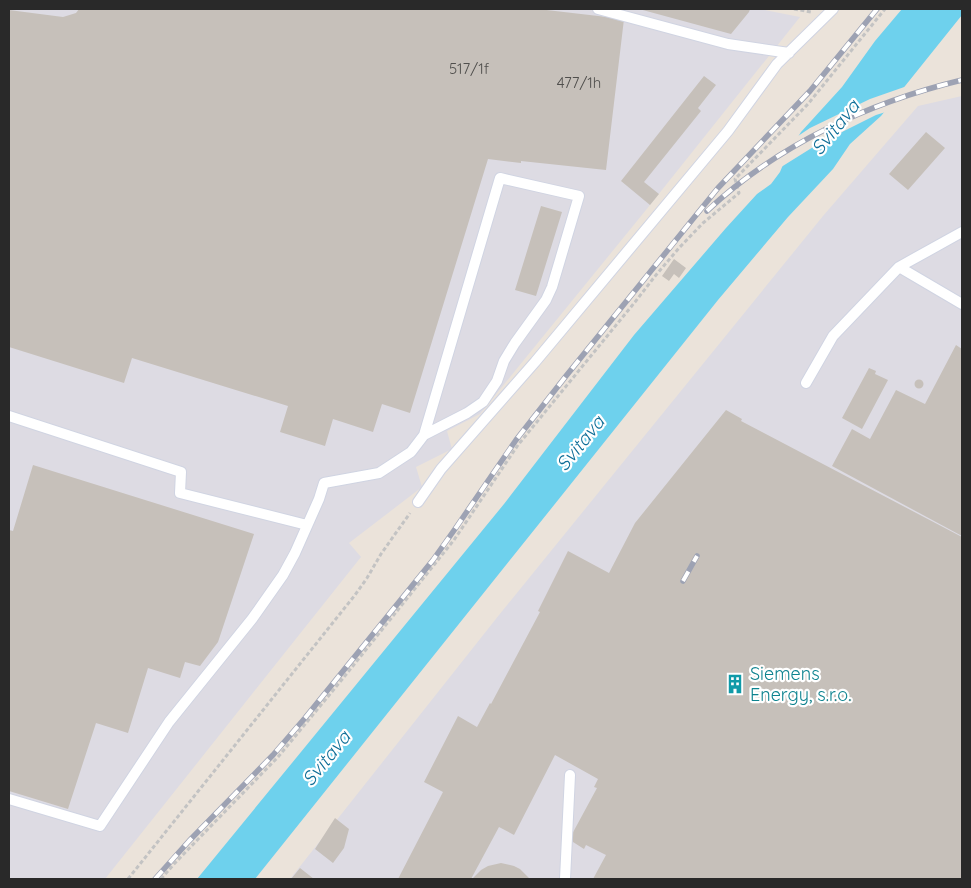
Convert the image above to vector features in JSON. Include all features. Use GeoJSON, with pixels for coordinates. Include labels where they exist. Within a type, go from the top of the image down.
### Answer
{"type":"FeatureCollection","features":[{"type":"Feature","properties":{"kind":"lane"},"geometry":{"type":"LineString","coordinates":[[598,9],[728,44],[789,53]]}},
{"type":"Feature","properties":{"kind":"lane"},"geometry":{"type":"LineString","coordinates":[[418,502],[442,469],[535,362],[728,131],[777,64],[833,9]]}},
{"type":"Feature","properties":{"kind":"lane"},"geometry":{"type":"LineString","coordinates":[[9,799],[100,826],[169,722],[252,619],[283,575],[295,553],[319,499],[324,483],[378,473],[411,452],[424,435],[500,178],[579,196],[549,294],[504,361],[497,381],[482,402],[467,413],[424,435]]}},
{"type":"Feature","properties":{"kind":"lane"},"geometry":{"type":"LineString","coordinates":[[806,383],[833,336],[898,267],[962,232]]}},
{"type":"Feature","properties":{"kind":"lane"},"geometry":{"type":"LineString","coordinates":[[898,267],[962,304]]}},
{"type":"Feature","properties":{"kind":"lane"},"geometry":{"type":"LineString","coordinates":[[9,416],[181,472],[180,493],[307,526]]}},
{"type":"Feature","properties":{"kind":"lane"},"geometry":{"type":"LineString","coordinates":[[565,879],[570,775]]}},
{"type":"Feature","properties":{"kind":"path"},"geometry":{"type":"LineString","coordinates":[[161,879],[278,757],[304,726],[440,560],[518,445],[679,248],[703,223],[739,193],[735,179],[808,104],[885,9]]}},
{"type":"Feature","properties":{"kind":"path"},"geometry":{"type":"LineString","coordinates":[[128,879],[355,595],[418,502]]}},
{"type":"Feature","properties":{"kind":"shaded area"},"geometry":{"type":"Polygon","coordinates":[[[9,9],[759,9],[800,17],[480,414],[447,431],[452,449],[416,467],[422,487],[349,543],[361,557],[105,879],[9,879],[9,9]]]}},
{"type":"Feature","properties":{"kind":"shaded area"},"geometry":{"type":"Polygon","coordinates":[[[962,96],[962,879],[290,879],[499,615],[823,216],[918,106],[962,96]]]}},
{"type":"Feature","properties":{"kind":"water","name":"Svitava"},"geometry":{"type":"Polygon","coordinates":[[[902,9],[962,9],[962,15],[881,116],[850,144],[833,169],[788,217],[718,300],[255,879],[197,879],[504,504],[634,335],[726,228],[757,194],[771,184],[780,172],[787,155],[801,132],[842,87],[875,41],[902,9]]]}},
{"type":"Feature","properties":{"kind":"pier"},"geometry":{"type":"Polygon","coordinates":[[[910,85],[889,111],[876,115],[818,144],[778,169],[785,153],[795,138],[810,128],[870,99],[910,85]]]}},
{"type":"Feature","properties":{"kind":"building"},"geometry":{"type":"Polygon","coordinates":[[[79,9],[538,9],[624,19],[606,170],[488,159],[410,413],[382,404],[373,432],[333,419],[325,446],[280,432],[288,406],[132,358],[124,383],[9,347],[9,10],[63,17],[76,13],[79,9]]]}},
{"type":"Feature","properties":{"kind":"building"},"geometry":{"type":"Polygon","coordinates":[[[639,9],[750,9],[731,34],[639,9]]]}},
{"type":"Feature","properties":{"kind":"building"},"geometry":{"type":"Polygon","coordinates":[[[704,76],[716,85],[698,108],[701,111],[644,182],[659,194],[650,205],[621,181],[704,76]]]}},
{"type":"Feature","properties":{"kind":"building"},"geometry":{"type":"Polygon","coordinates":[[[926,132],[945,148],[908,190],[889,174],[926,132]]]}},
{"type":"Feature","properties":{"kind":"building"},"geometry":{"type":"Polygon","coordinates":[[[541,206],[562,212],[536,296],[515,290],[541,206]]]}},
{"type":"Feature","properties":{"kind":"building"},"geometry":{"type":"Polygon","coordinates":[[[674,259],[686,268],[679,278],[674,274],[669,281],[662,276],[674,259]]]}},
{"type":"Feature","properties":{"kind":"building"},"geometry":{"type":"Polygon","coordinates":[[[956,345],[962,349],[962,536],[832,466],[852,429],[870,439],[896,390],[925,404],[956,345]]]}},
{"type":"Feature","properties":{"kind":"building"},"geometry":{"type":"Polygon","coordinates":[[[869,368],[876,371],[875,374],[888,380],[862,429],[842,418],[869,368]]]}},
{"type":"Feature","properties":{"kind":"building"},"geometry":{"type":"Polygon","coordinates":[[[919,380],[923,384],[919,388],[915,384],[919,380]]]}},
{"type":"Feature","properties":{"kind":"building"},"geometry":{"type":"Polygon","coordinates":[[[726,410],[742,419],[741,421],[962,537],[962,879],[593,879],[606,855],[586,845],[584,849],[573,842],[571,836],[597,788],[594,787],[598,779],[555,755],[514,835],[499,827],[471,879],[398,879],[443,792],[424,782],[458,716],[477,727],[540,612],[538,611],[568,551],[609,573],[635,523],[726,410]]]}},
{"type":"Feature","properties":{"kind":"building"},"geometry":{"type":"Polygon","coordinates":[[[33,465],[254,534],[218,642],[200,666],[185,662],[180,678],[148,668],[128,733],[96,723],[68,809],[9,791],[9,530],[13,531],[33,465]]]}},
{"type":"Feature","properties":{"kind":"building"},"geometry":{"type":"Polygon","coordinates":[[[335,818],[349,829],[344,848],[333,863],[315,849],[335,818]]]}},
{"type":"Feature","properties":{"kind":"building"},"geometry":{"type":"Polygon","coordinates":[[[501,863],[520,869],[530,879],[472,879],[488,866],[501,863]]]}},
{"type":"Feature","properties":{"kind":"building"},"geometry":{"type":"Polygon","coordinates":[[[300,868],[314,879],[291,879],[300,868]]]}},
{"type":"Feature","properties":{"kind":"railway"},"geometry":{"type":"LineString","coordinates":[[155,879],[189,841],[273,755],[305,718],[433,560],[516,440],[566,376],[718,188],[810,91],[877,9]]}},
{"type":"Feature","properties":{"kind":"railway"},"geometry":{"type":"LineString","coordinates":[[707,211],[734,187],[763,166],[794,146],[826,129],[893,100],[962,80]]}},
{"type":"Feature","properties":{"kind":"railway"},"geometry":{"type":"LineString","coordinates":[[683,581],[697,556]]}},
{"type":"Feature","properties":{"kind":"place","name":"Siemens Energy, s.r.o."},"geometry":{"type":"Point","coordinates":[735,684]}}]}
